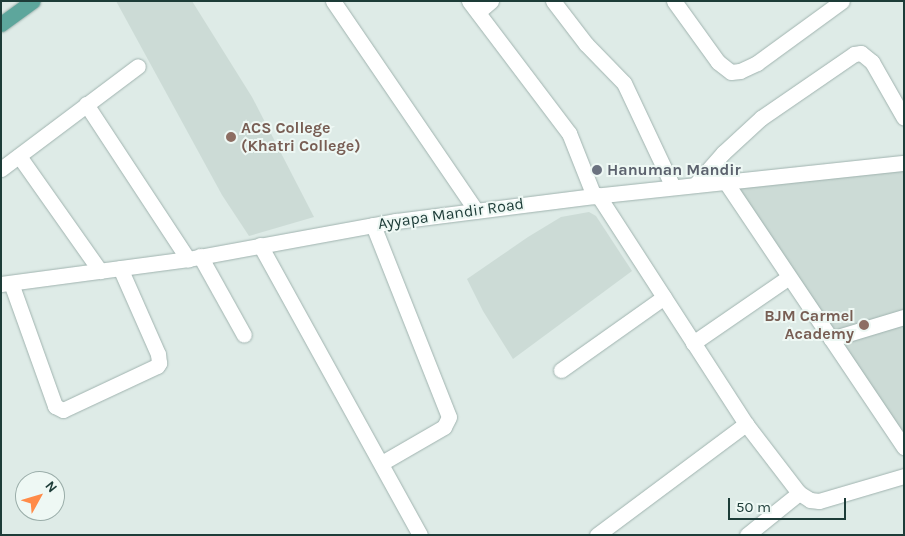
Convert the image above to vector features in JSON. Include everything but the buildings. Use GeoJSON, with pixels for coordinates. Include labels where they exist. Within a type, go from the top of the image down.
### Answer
{"type":"FeatureCollection","features":[{"type":"Feature","properties":{"kind":"main road"},"geometry":{"type":"LineString","coordinates":[[1,24],[33,1]]}},
{"type":"Feature","properties":{"kind":"street"},"geometry":{"type":"LineString","coordinates":[[333,1],[476,211]]}},
{"type":"Feature","properties":{"kind":"street"},"geometry":{"type":"LineString","coordinates":[[491,1],[474,7],[569,133],[596,196],[746,424],[799,493],[810,500],[819,501],[904,476]]}},
{"type":"Feature","properties":{"kind":"street"},"geometry":{"type":"LineString","coordinates":[[553,1],[586,44],[624,83],[673,187]]}},
{"type":"Feature","properties":{"kind":"street"},"geometry":{"type":"LineString","coordinates":[[674,1],[718,62],[731,72],[740,71],[757,62],[842,1]]}},
{"type":"Feature","properties":{"kind":"street"},"geometry":{"type":"LineString","coordinates":[[695,185],[729,147],[761,118],[854,54],[861,53],[872,62],[904,118]]}},
{"type":"Feature","properties":{"kind":"street"},"geometry":{"type":"LineString","coordinates":[[1,169],[138,66]]}},
{"type":"Feature","properties":{"kind":"street"},"geometry":{"type":"LineString","coordinates":[[86,104],[194,257],[244,335]]}},
{"type":"Feature","properties":{"kind":"street"},"geometry":{"type":"LineString","coordinates":[[19,156],[100,270]]}},
{"type":"Feature","properties":{"kind":"street","name":"Ayyapa Mandir Road"},"geometry":{"type":"LineString","coordinates":[[6,283],[194,257],[373,225],[476,211],[725,181],[904,163]]}},
{"type":"Feature","properties":{"kind":"street"},"geometry":{"type":"LineString","coordinates":[[725,181],[904,447]]}},
{"type":"Feature","properties":{"kind":"street"},"geometry":{"type":"LineString","coordinates":[[373,225],[449,417],[444,427],[382,463]]}},
{"type":"Feature","properties":{"kind":"street"},"geometry":{"type":"LineString","coordinates":[[260,245],[382,463],[420,535]]}},
{"type":"Feature","properties":{"kind":"street"},"geometry":{"type":"LineString","coordinates":[[6,283],[55,406],[63,410],[157,366],[159,362],[158,354],[120,268]]}},
{"type":"Feature","properties":{"kind":"street"},"geometry":{"type":"LineString","coordinates":[[693,342],[789,277]]}},
{"type":"Feature","properties":{"kind":"street"},"geometry":{"type":"LineString","coordinates":[[560,370],[664,297]]}},
{"type":"Feature","properties":{"kind":"street"},"geometry":{"type":"LineString","coordinates":[[831,339],[904,317]]}},
{"type":"Feature","properties":{"kind":"street"},"geometry":{"type":"LineString","coordinates":[[597,535],[746,424]]}},
{"type":"Feature","properties":{"kind":"street"},"geometry":{"type":"LineString","coordinates":[[747,535],[799,493]]}},
{"type":"Feature","properties":{"kind":"shaded area","name":"ACS College (Khatri College)"},"geometry":{"type":"Polygon","coordinates":[[[116,1],[192,1],[252,97],[314,217],[249,236],[222,195],[116,1]]]}},
{"type":"Feature","properties":{"kind":"shaded area","name":"BJM Carmel Academy"},"geometry":{"type":"Polygon","coordinates":[[[904,162],[904,436],[744,215],[740,180],[904,162]]]}},
{"type":"Feature","properties":{"kind":"shaded area"},"geometry":{"type":"Polygon","coordinates":[[[589,212],[596,216],[632,271],[513,359],[483,311],[467,279],[561,217],[589,212]]]}},
{"type":"Feature","properties":{"kind":"place","name":"ACS College (Khatri College)"},"geometry":{"type":"Point","coordinates":[231,137]}},
{"type":"Feature","properties":{"kind":"place","name":"Hanuman Mandir"},"geometry":{"type":"Point","coordinates":[597,170]}},
{"type":"Feature","properties":{"kind":"place","name":"BJM Carmel Academy"},"geometry":{"type":"Point","coordinates":[864,325]}}]}
